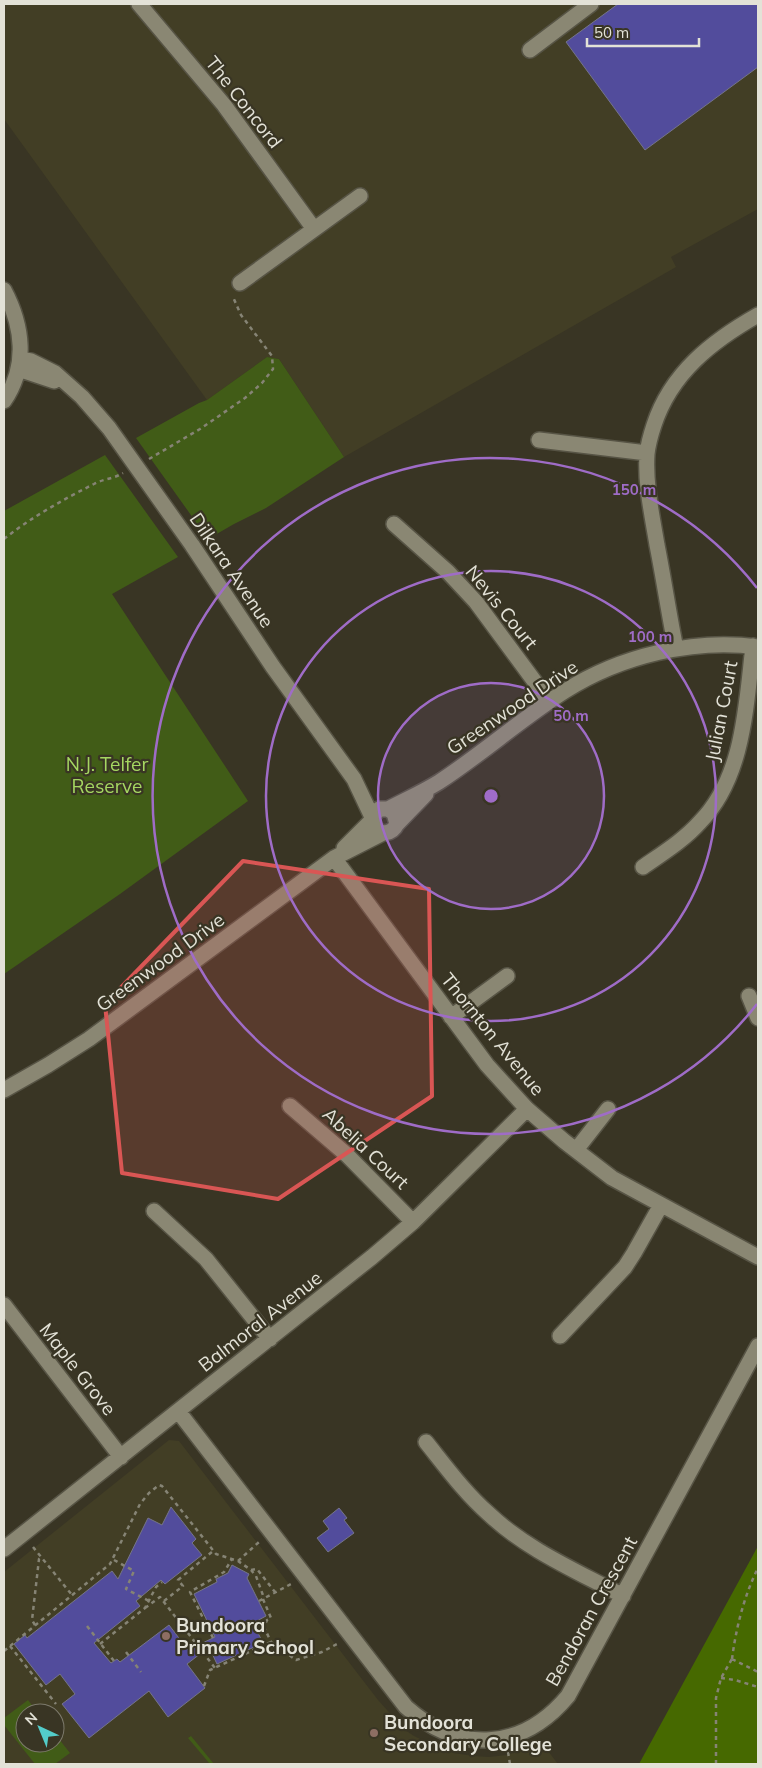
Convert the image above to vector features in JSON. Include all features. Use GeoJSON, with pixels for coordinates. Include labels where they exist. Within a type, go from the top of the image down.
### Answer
{"type":"FeatureCollection","features":[{"type":"Feature","properties":{"kind":"street","name":"The Concord"},"geometry":{"type":"LineString","coordinates":[[139,4],[224,105],[314,229]]}},
{"type":"Feature","properties":{"kind":"street"},"geometry":{"type":"LineString","coordinates":[[530,50],[591,4]]}},
{"type":"Feature","properties":{"kind":"street"},"geometry":{"type":"LineString","coordinates":[[240,283],[360,196]]}},
{"type":"Feature","properties":{"kind":"street"},"geometry":{"type":"LineString","coordinates":[[4,290],[16,316],[20,331],[19,364],[4,401]]}},
{"type":"Feature","properties":{"kind":"street"},"geometry":{"type":"LineString","coordinates":[[676,650],[650,500],[647,453],[657,414],[667,394],[680,375],[706,350],[758,315]]}},
{"type":"Feature","properties":{"kind":"street","name":"Dilkara Avenue"},"geometry":{"type":"LineString","coordinates":[[19,364],[72,388],[109,428],[182,531],[273,667],[354,779],[372,819]]}},
{"type":"Feature","properties":{"kind":"street"},"geometry":{"type":"LineString","coordinates":[[539,440],[647,453]]}},
{"type":"Feature","properties":{"kind":"street","name":"Nevis Court"},"geometry":{"type":"LineString","coordinates":[[394,524],[448,572],[471,596],[494,624],[549,702]]}},
{"type":"Feature","properties":{"kind":"street","name":"Greenwood Drive"},"geometry":{"type":"LineString","coordinates":[[387,808],[437,782],[567,690],[614,668],[643,658],[676,650],[718,646],[756,646]]}},
{"type":"Feature","properties":{"kind":"street","name":"Julian Court"},"geometry":{"type":"LineString","coordinates":[[643,867],[690,833],[702,821],[728,780],[738,747],[756,646]]}},
{"type":"Feature","properties":{"kind":"street","name":"Dilkara Avenue"},"geometry":{"type":"LineString","coordinates":[[354,779],[387,808]]}},
{"type":"Feature","properties":{"kind":"street","name":"Greenwood Drive"},"geometry":{"type":"LineString","coordinates":[[397,824],[437,782]]}},
{"type":"Feature","properties":{"kind":"street"},"geometry":{"type":"LineString","coordinates":[[387,808],[394,813],[397,824],[390,832],[383,833],[374,827],[372,819],[376,811],[387,808]]}},
{"type":"Feature","properties":{"kind":"street","name":"Greenwood Drive"},"geometry":{"type":"LineString","coordinates":[[334,858],[372,819]]}},
{"type":"Feature","properties":{"kind":"street","name":"Greenwood Drive"},"geometry":{"type":"LineString","coordinates":[[4,1090],[48,1065],[89,1038],[334,858],[383,833]]}},
{"type":"Feature","properties":{"kind":"street","name":"Thornton Avenue"},"geometry":{"type":"LineString","coordinates":[[334,858],[487,1065],[546,1127],[612,1178],[758,1257]]}},
{"type":"Feature","properties":{"kind":"street"},"geometry":{"type":"LineString","coordinates":[[451,1017],[508,976]]}},
{"type":"Feature","properties":{"kind":"street"},"geometry":{"type":"LineString","coordinates":[[749,996],[758,1018]]}},
{"type":"Feature","properties":{"kind":"street","name":"Abelia Court"},"geometry":{"type":"LineString","coordinates":[[290,1106],[346,1155],[413,1222]]}},
{"type":"Feature","properties":{"kind":"street","name":"Balmoral Avenue"},"geometry":{"type":"LineString","coordinates":[[4,1549],[372,1258],[413,1222],[527,1109]]}},
{"type":"Feature","properties":{"kind":"street"},"geometry":{"type":"LineString","coordinates":[[576,1150],[608,1109]]}},
{"type":"Feature","properties":{"kind":"street"},"geometry":{"type":"LineString","coordinates":[[560,1336],[625,1267],[661,1206]]}},
{"type":"Feature","properties":{"kind":"street"},"geometry":{"type":"LineString","coordinates":[[154,1211],[206,1259],[270,1338]]}},
{"type":"Feature","properties":{"kind":"street","name":"Maple Grove"},"geometry":{"type":"LineString","coordinates":[[4,1305],[121,1457]]}},
{"type":"Feature","properties":{"kind":"street","name":"Bendoran Crescent"},"geometry":{"type":"LineString","coordinates":[[178,1411],[406,1707],[424,1722],[448,1734],[479,1740],[493,1740],[521,1732],[544,1720],[562,1704],[573,1688],[758,1346]]}},
{"type":"Feature","properties":{"kind":"street"},"geometry":{"type":"LineString","coordinates":[[426,1442],[475,1501],[506,1529],[538,1550],[623,1596]]}},
{"type":"Feature","properties":{"kind":"path"},"geometry":{"type":"LineString","coordinates":[[4,539],[32,519],[95,483],[114,478],[147,456],[149,460],[200,429],[245,398],[268,377],[273,369],[272,356],[241,315],[230,292],[240,283]]}},
{"type":"Feature","properties":{"kind":"path"},"geometry":{"type":"LineString","coordinates":[[4,1651],[114,1560],[140,1504],[159,1485],[162,1486],[213,1551],[220,1556],[238,1561],[256,1576],[271,1618],[267,1620],[264,1627],[271,1642],[296,1660],[322,1652],[337,1644]]}},
{"type":"Feature","properties":{"kind":"path"},"geometry":{"type":"LineString","coordinates":[[238,1561],[259,1542]]}},
{"type":"Feature","properties":{"kind":"path"},"geometry":{"type":"LineString","coordinates":[[33,1547],[72,1595]]}},
{"type":"Feature","properties":{"kind":"path"},"geometry":{"type":"LineString","coordinates":[[164,1601],[183,1586],[178,1580],[213,1551]]}},
{"type":"Feature","properties":{"kind":"path"},"geometry":{"type":"LineString","coordinates":[[35,1625],[32,1620],[39,1559],[42,1557]]}},
{"type":"Feature","properties":{"kind":"path"},"geometry":{"type":"LineString","coordinates":[[213,1638],[190,1592],[224,1572],[232,1559]]}},
{"type":"Feature","properties":{"kind":"path"},"geometry":{"type":"LineString","coordinates":[[114,1560],[134,1571],[126,1589],[149,1601]]}},
{"type":"Feature","properties":{"kind":"path"},"geometry":{"type":"LineString","coordinates":[[716,1764],[716,1698],[721,1678],[732,1659],[735,1633],[758,1568]]}},
{"type":"Feature","properties":{"kind":"path"},"geometry":{"type":"LineString","coordinates":[[251,1570],[257,1569],[275,1592]]}},
{"type":"Feature","properties":{"kind":"path"},"geometry":{"type":"LineString","coordinates":[[145,1608],[156,1587],[162,1582]]}},
{"type":"Feature","properties":{"kind":"path"},"geometry":{"type":"LineString","coordinates":[[259,1601],[291,1584]]}},
{"type":"Feature","properties":{"kind":"path"},"geometry":{"type":"LineString","coordinates":[[100,1644],[160,1597],[215,1668]]}},
{"type":"Feature","properties":{"kind":"path"},"geometry":{"type":"LineString","coordinates":[[87,1626],[114,1661]]}},
{"type":"Feature","properties":{"kind":"path"},"geometry":{"type":"LineString","coordinates":[[204,1686],[210,1670],[271,1642]]}},
{"type":"Feature","properties":{"kind":"path"},"geometry":{"type":"LineString","coordinates":[[10,1646],[55,1703]]}},
{"type":"Feature","properties":{"kind":"path"},"geometry":{"type":"LineString","coordinates":[[126,1652],[141,1672]]}},
{"type":"Feature","properties":{"kind":"path"},"geometry":{"type":"LineString","coordinates":[[732,1659],[758,1672]]}},
{"type":"Feature","properties":{"kind":"path"},"geometry":{"type":"LineString","coordinates":[[721,1678],[758,1687]]}},
{"type":"Feature","properties":{"kind":"path"},"geometry":{"type":"LineString","coordinates":[[508,1752],[510,1764]]}},
{"type":"Feature","properties":{"kind":"highlighted area"},"geometry":{"type":"Polygon","coordinates":[[[243,861],[429,889],[432,1096],[278,1199],[122,1173],[105,1004],[243,861]]]}},
{"type":"Feature","properties":{"kind":"shaded area"},"geometry":{"type":"Polygon","coordinates":[[[4,4],[758,4],[758,209],[671,257],[676,267],[344,457],[279,359],[267,357],[207,400],[4,119],[4,4]]]}},
{"type":"Feature","properties":{"kind":"shaded area","name":"Bundoora Primary School"},"geometry":{"type":"Polygon","coordinates":[[[169,1440],[179,1441],[378,1700],[405,1730],[441,1749],[473,1756],[507,1755],[541,1742],[558,1764],[4,1764],[4,1572],[169,1440]]]}},
{"type":"Feature","properties":{"kind":"green space"},"geometry":{"type":"Polygon","coordinates":[[[267,357],[279,359],[344,457],[266,508],[208,539],[136,438],[207,400],[267,357]]]}},
{"type":"Feature","properties":{"kind":"green space","name":"N.J. Telfer Reserve"},"geometry":{"type":"Polygon","coordinates":[[[105,455],[178,557],[112,594],[248,801],[120,894],[4,974],[4,511],[105,455]]]}},
{"type":"Feature","properties":{"kind":"green space"},"geometry":{"type":"Polygon","coordinates":[[[758,1546],[758,1764],[639,1764],[758,1546]]]}},
{"type":"Feature","properties":{"kind":"green space"},"geometry":{"type":"Polygon","coordinates":[[[15,1710],[15,1739],[4,1725],[4,1718],[15,1710]]]}},
{"type":"Feature","properties":{"kind":"green space"},"geometry":{"type":"Polygon","coordinates":[[[191,1736],[214,1764],[210,1764],[188,1738],[191,1736]]]}},
{"type":"Feature","properties":{"kind":"green space"},"geometry":{"type":"Polygon","coordinates":[[[65,1747],[70,1753],[55,1764],[35,1764],[26,1753],[65,1753],[65,1747]]]}},
{"type":"Feature","properties":{"kind":"building"},"geometry":{"type":"Polygon","coordinates":[[[618,4],[758,4],[758,67],[645,150],[566,42],[618,4]]]}},
{"type":"Feature","properties":{"kind":"building"},"geometry":{"type":"Polygon","coordinates":[[[171,1507],[196,1539],[192,1543],[202,1555],[165,1584],[161,1580],[136,1601],[140,1606],[94,1643],[111,1663],[117,1659],[120,1662],[169,1625],[188,1650],[215,1637],[194,1594],[217,1582],[216,1579],[228,1573],[232,1565],[249,1574],[247,1578],[266,1616],[253,1623],[263,1643],[217,1664],[209,1647],[187,1664],[205,1688],[168,1717],[149,1691],[89,1738],[65,1708],[65,1703],[63,1703],[75,1694],[60,1674],[46,1685],[14,1644],[25,1635],[27,1638],[112,1571],[118,1579],[148,1518],[162,1525],[171,1507]]]}},
{"type":"Feature","properties":{"kind":"building"},"geometry":{"type":"Polygon","coordinates":[[[339,1508],[347,1518],[344,1520],[354,1533],[328,1552],[317,1538],[329,1529],[323,1521],[339,1508]]]}},
{"type":"Feature","properties":{"kind":"place","name":"Bundoora Primary School"},"geometry":{"type":"Point","coordinates":[166,1636]}},
{"type":"Feature","properties":{"kind":"place","name":"Bundoora Secondary College"},"geometry":{"type":"Point","coordinates":[374,1733]}}]}
